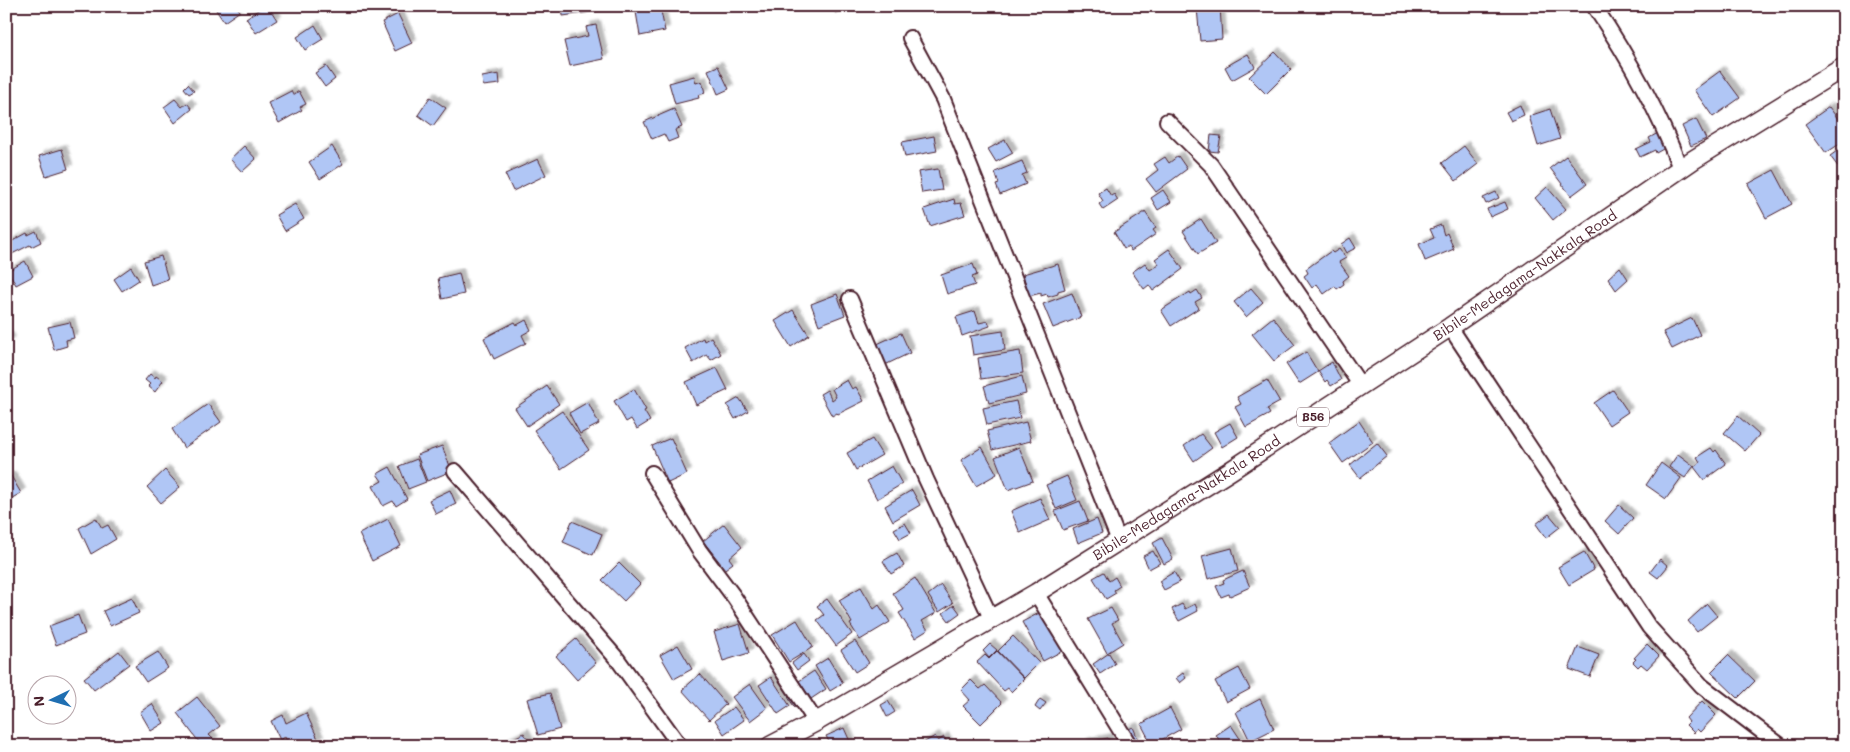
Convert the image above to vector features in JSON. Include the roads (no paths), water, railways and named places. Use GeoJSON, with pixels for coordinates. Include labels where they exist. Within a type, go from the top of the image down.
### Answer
{"type":"FeatureCollection","features":[{"type":"Feature","properties":{"kind":"main road","name":"Bibile-Medagama-Nakkala Road"},"geometry":{"type":"LineString","coordinates":[[770,746],[816,722],[1119,542],[1361,386],[1680,168],[1844,67]]}},
{"type":"Feature","properties":{"kind":"street"},"geometry":{"type":"LineString","coordinates":[[1594,6],[1668,136],[1680,168]]}},
{"type":"Feature","properties":{"kind":"street"},"geometry":{"type":"LineString","coordinates":[[910,38],[943,99],[1119,542]]}},
{"type":"Feature","properties":{"kind":"street"},"geometry":{"type":"LineString","coordinates":[[1168,120],[1211,166],[1361,386]]}},
{"type":"Feature","properties":{"kind":"street"},"geometry":{"type":"LineString","coordinates":[[850,299],[926,479],[991,618]]}},
{"type":"Feature","properties":{"kind":"street"},"geometry":{"type":"LineString","coordinates":[[1450,326],[1649,627],[1702,686],[1781,746]]}},
{"type":"Feature","properties":{"kind":"street"},"geometry":{"type":"LineString","coordinates":[[455,472],[618,660],[680,746]]}},
{"type":"Feature","properties":{"kind":"street"},"geometry":{"type":"LineString","coordinates":[[652,473],[699,550],[734,598],[816,722]]}},
{"type":"Feature","properties":{"kind":"street"},"geometry":{"type":"LineString","coordinates":[[1036,593],[1130,746]]}}]}
